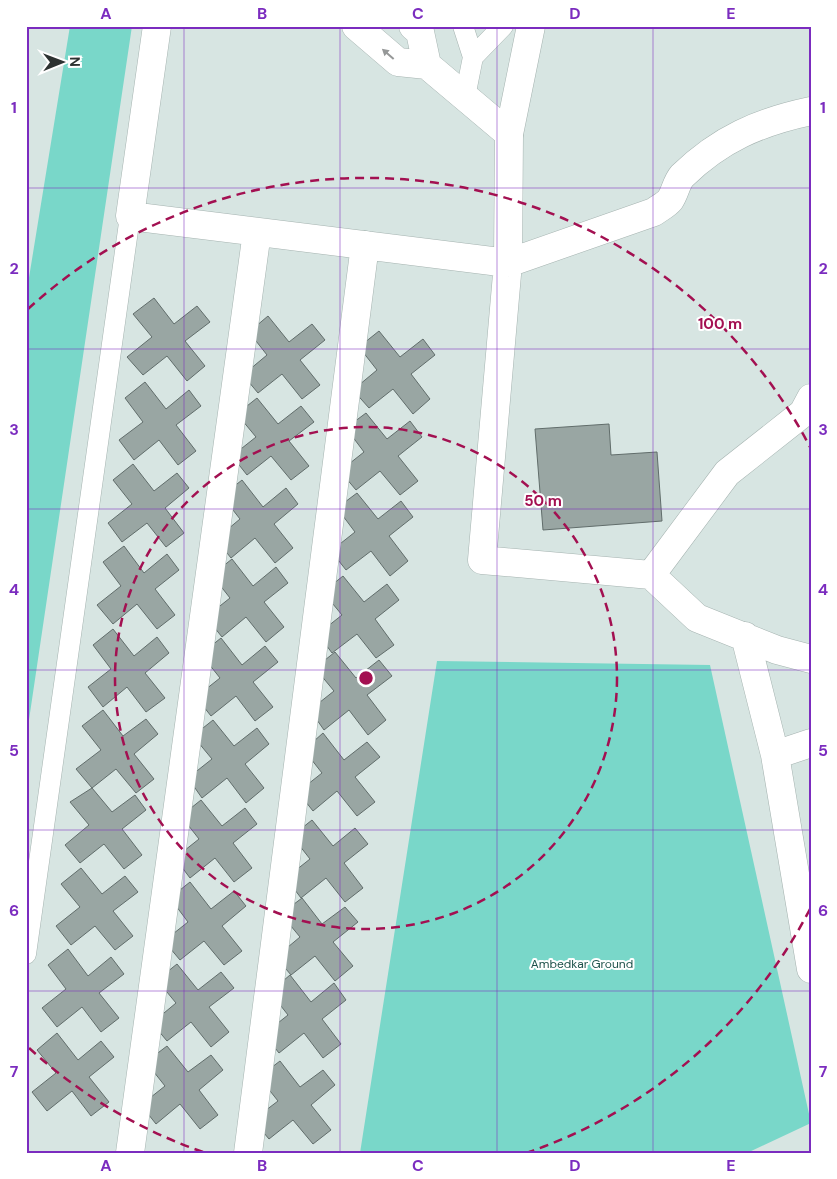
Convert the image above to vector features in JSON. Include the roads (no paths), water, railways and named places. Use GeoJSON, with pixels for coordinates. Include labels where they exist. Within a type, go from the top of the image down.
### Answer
{"type":"FeatureCollection","features":[{"type":"Feature","properties":{"kind":"street"},"geometry":{"type":"LineString","coordinates":[[157,26],[130,216],[508,264],[654,212],[670,200],[680,178],[712,149],[740,133],[778,118],[811,111]]}},
{"type":"Feature","properties":{"kind":"street"},"geometry":{"type":"LineString","coordinates":[[356,26],[398,62],[427,65],[509,134]]}},
{"type":"Feature","properties":{"kind":"street"},"geometry":{"type":"LineString","coordinates":[[414,26],[420,32],[427,65]]}},
{"type":"Feature","properties":{"kind":"street"},"geometry":{"type":"LineString","coordinates":[[531,26],[509,134],[508,264],[482,560],[651,575],[697,618],[777,650],[811,660]]}},
{"type":"Feature","properties":{"kind":"street"},"geometry":{"type":"LineString","coordinates":[[130,1153],[257,232]]}},
{"type":"Feature","properties":{"kind":"street"},"geometry":{"type":"LineString","coordinates":[[248,1153],[365,245]]}},
{"type":"Feature","properties":{"kind":"street"},"geometry":{"type":"LineString","coordinates":[[651,575],[727,473],[803,413],[811,398]]}},
{"type":"Feature","properties":{"kind":"street"},"geometry":{"type":"LineString","coordinates":[[745,636],[775,755],[804,896],[811,969]]}},
{"type":"Feature","properties":{"kind":"street"},"geometry":{"type":"LineString","coordinates":[[775,755],[811,742]]}},
{"type":"Feature","properties":{"kind":"lane"},"geometry":{"type":"LineString","coordinates":[[463,26],[473,57],[465,97]]}},
{"type":"Feature","properties":{"kind":"lane"},"geometry":{"type":"LineString","coordinates":[[473,57],[503,26]]}},
{"type":"Feature","properties":{"kind":"lane"},"geometry":{"type":"LineString","coordinates":[[26,954],[130,216]]}},
{"type":"Feature","properties":{"kind":"park label","name":"Ambedkar Ground"},"geometry":{"type":"Point","coordinates":[582,964]}}]}
